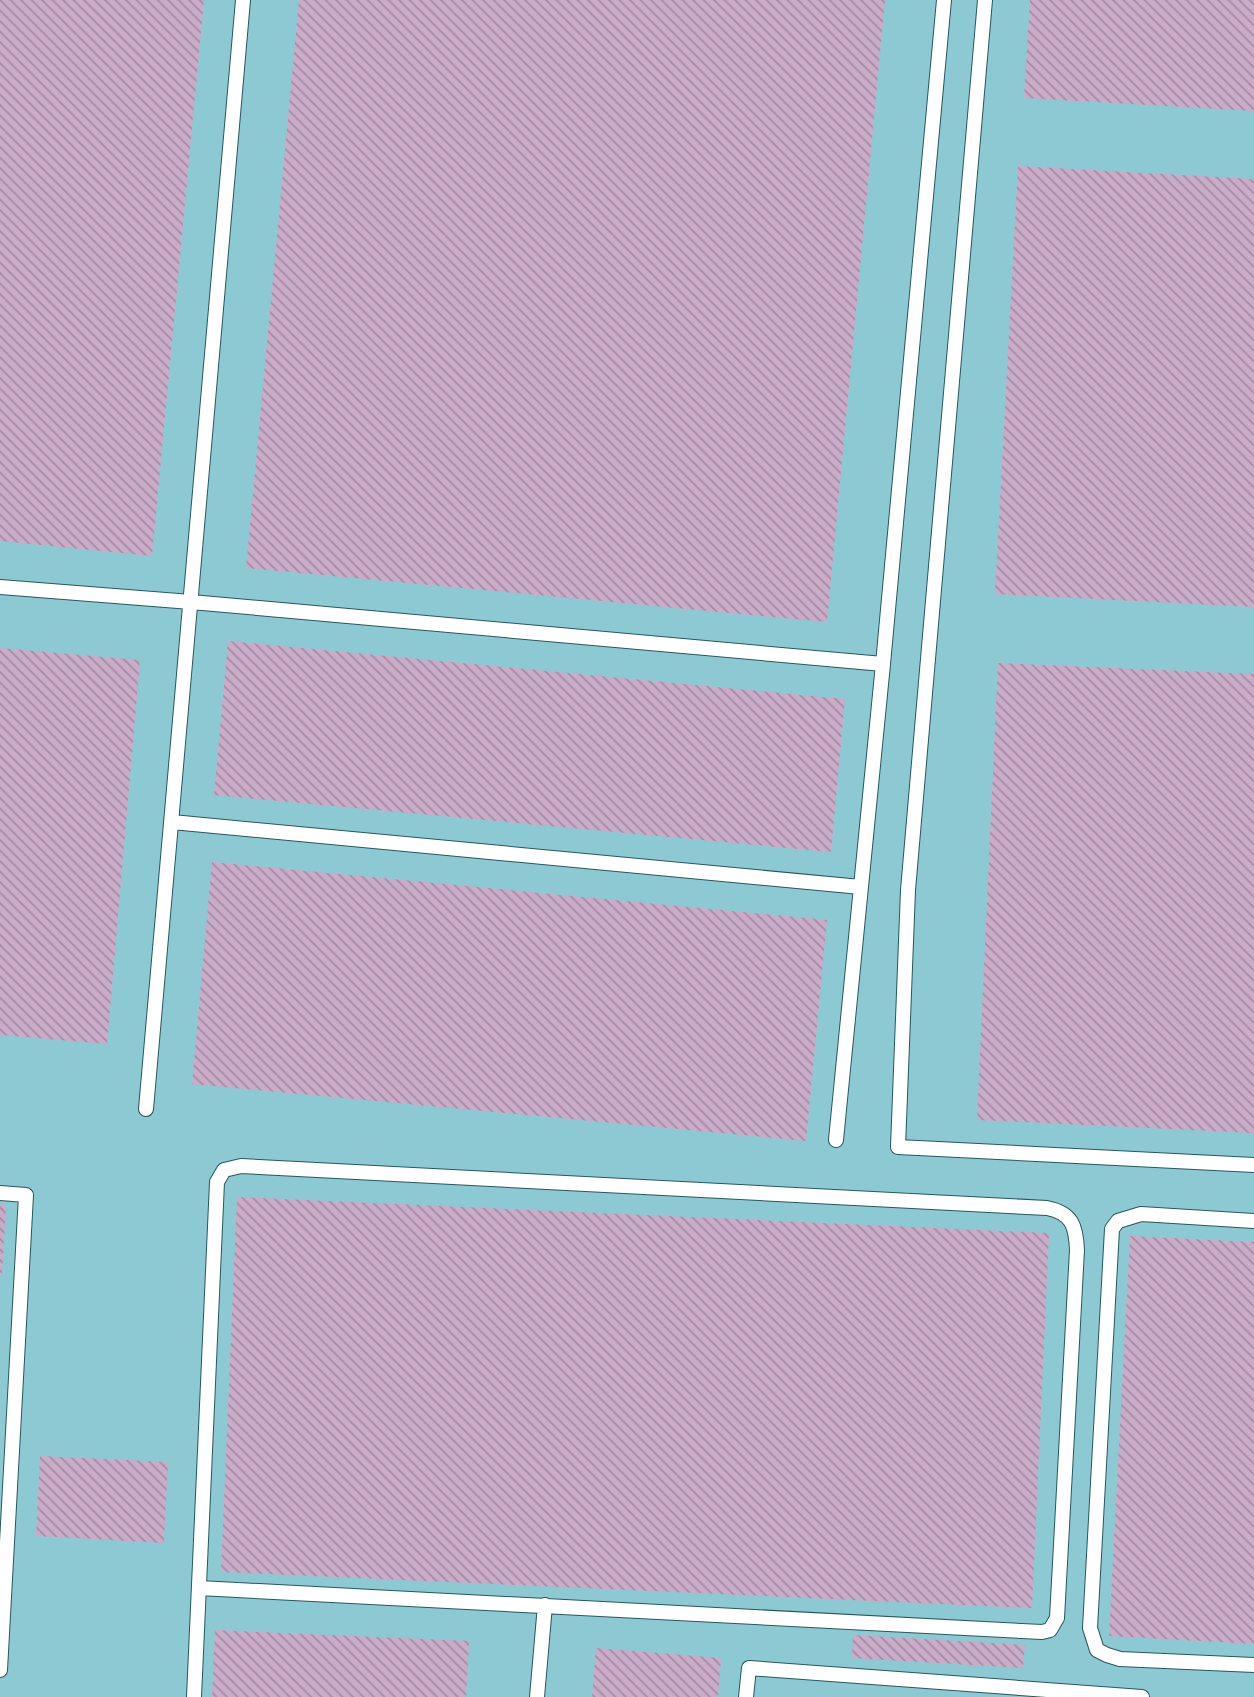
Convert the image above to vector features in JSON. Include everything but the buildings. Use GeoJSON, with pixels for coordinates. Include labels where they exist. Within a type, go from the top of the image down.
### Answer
{"type":"FeatureCollection","features":[{"type":"Feature","properties":{"kind":"lane"},"geometry":{"type":"LineString","coordinates":[[146,1109],[243,0]]}},
{"type":"Feature","properties":{"kind":"lane"},"geometry":{"type":"LineString","coordinates":[[836,1140],[944,0]]}},
{"type":"Feature","properties":{"kind":"lane"},"geometry":{"type":"LineString","coordinates":[[985,0],[908,890],[898,1147],[1254,1165]]}},
{"type":"Feature","properties":{"kind":"lane"},"geometry":{"type":"LineString","coordinates":[[0,587],[883,664]]}},
{"type":"Feature","properties":{"kind":"lane"},"geometry":{"type":"LineString","coordinates":[[172,822],[861,887]]}},
{"type":"Feature","properties":{"kind":"lane"},"geometry":{"type":"LineString","coordinates":[[194,1697],[217,1182],[224,1170],[241,1166],[1047,1208],[1062,1211],[1071,1221],[1076,1237],[1075,1278],[1057,1618],[1050,1630],[1042,1633],[199,1588]]}},
{"type":"Feature","properties":{"kind":"lane"},"geometry":{"type":"LineString","coordinates":[[0,1193],[26,1195],[0,1670]]}},
{"type":"Feature","properties":{"kind":"lane"},"geometry":{"type":"LineString","coordinates":[[1254,1221],[1141,1214],[1118,1221],[1112,1229],[1090,1628],[1097,1650],[1107,1656],[1254,1665]]}},
{"type":"Feature","properties":{"kind":"lane"},"geometry":{"type":"LineString","coordinates":[[537,1697],[545,1605]]}},
{"type":"Feature","properties":{"kind":"lane"},"geometry":{"type":"LineString","coordinates":[[746,1697],[749,1668],[1142,1697]]}},
{"type":"Feature","properties":{"kind":"shaded area"},"geometry":{"type":"Polygon","coordinates":[[[0,0],[1254,0],[1254,1697],[0,1697],[0,0]]]}}]}
